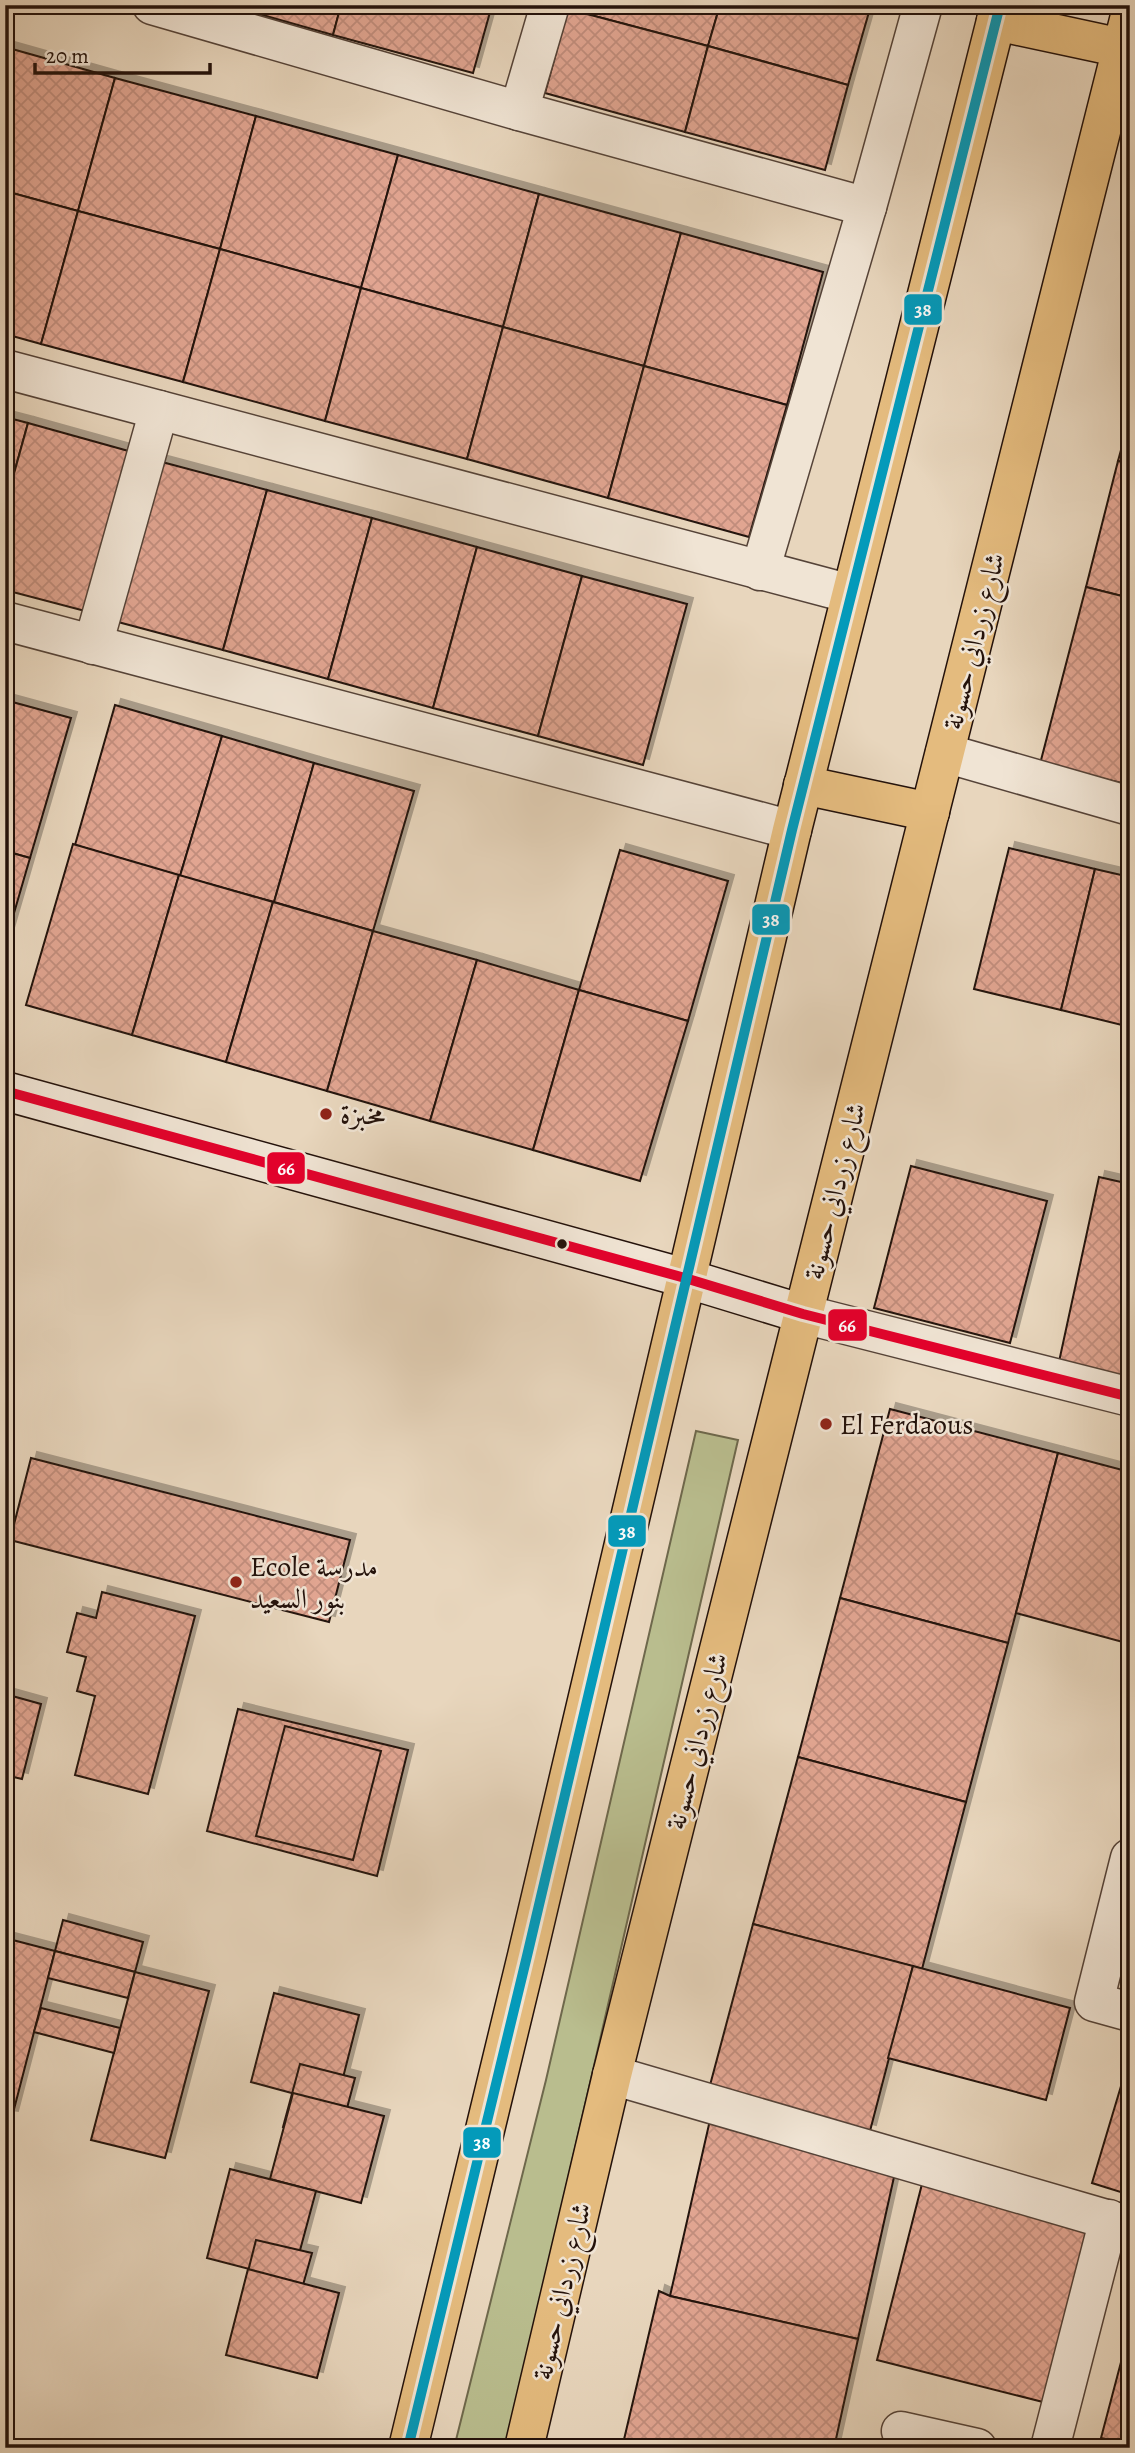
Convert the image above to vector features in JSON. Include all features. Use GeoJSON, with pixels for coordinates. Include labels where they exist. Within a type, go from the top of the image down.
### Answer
{"type":"FeatureCollection","features":[{"type":"Feature","properties":{"kind":"main road"},"geometry":{"type":"LineString","coordinates":[[408,2448],[792,830],[998,13],[1125,50]]}},
{"type":"Feature","properties":{"kind":"main road","name":"شارع زرداني حسونة"},"geometry":{"type":"LineString","coordinates":[[524,2448],[612,2075],[1125,50]]}},
{"type":"Feature","properties":{"kind":"main road"},"geometry":{"type":"LineString","coordinates":[[803,785],[930,813]]}},
{"type":"Feature","properties":{"kind":"street"},"geometry":{"type":"LineString","coordinates":[[152,5],[519,111],[867,207]]}},
{"type":"Feature","properties":{"kind":"street"},"geometry":{"type":"LineString","coordinates":[[519,111],[550,5]]}},
{"type":"Feature","properties":{"kind":"street"},"geometry":{"type":"LineString","coordinates":[[760,571],[923,5]]}},
{"type":"Feature","properties":{"kind":"street"},"geometry":{"type":"LineString","coordinates":[[5,369],[850,594]]}},
{"type":"Feature","properties":{"kind":"street"},"geometry":{"type":"LineString","coordinates":[[93,645],[159,410]]}},
{"type":"Feature","properties":{"kind":"street"},"geometry":{"type":"LineString","coordinates":[[5,621],[792,830]]}},
{"type":"Feature","properties":{"kind":"street"},"geometry":{"type":"LineString","coordinates":[[945,753],[1130,806]]}},
{"type":"Feature","properties":{"kind":"street"},"geometry":{"type":"LineString","coordinates":[[5,1091],[803,1314],[1130,1397]]}},
{"type":"Feature","properties":{"kind":"street"},"geometry":{"type":"LineString","coordinates":[[1130,1858],[1094,2002],[1130,2012]]}},
{"type":"Feature","properties":{"kind":"street"},"geometry":{"type":"LineString","coordinates":[[612,2075],[1119,2222],[1050,2448]]}},
{"type":"Feature","properties":{"kind":"street"},"geometry":{"type":"LineString","coordinates":[[901,2431],[977,2448]]}},
{"type":"Feature","properties":{"kind":"green space"},"geometry":{"type":"Polygon","coordinates":[[[696,1431],[738,1440],[506,2448],[454,2448],[546,2080],[696,1431]]]}},
{"type":"Feature","properties":{"kind":"building"},"geometry":{"type":"Polygon","coordinates":[[[227,5],[341,5],[333,35],[227,5]]]}},
{"type":"Feature","properties":{"kind":"building"},"geometry":{"type":"Polygon","coordinates":[[[341,5],[492,5],[473,73],[333,35],[341,5]]]}},
{"type":"Feature","properties":{"kind":"building"},"geometry":{"type":"Polygon","coordinates":[[[569,5],[720,5],[708,46],[568,9],[569,5]]]}},
{"type":"Feature","properties":{"kind":"building"},"geometry":{"type":"Polygon","coordinates":[[[720,5],[871,5],[848,85],[708,46],[720,5]]]}},
{"type":"Feature","properties":{"kind":"building"},"geometry":{"type":"Polygon","coordinates":[[[568,9],[708,46],[685,132],[545,93],[568,9]]]}},
{"type":"Feature","properties":{"kind":"building"},"geometry":{"type":"Polygon","coordinates":[[[708,46],[848,85],[825,170],[685,132],[708,46]]]}},
{"type":"Feature","properties":{"kind":"building"},"geometry":{"type":"Polygon","coordinates":[[[5,47],[115,78],[78,211],[5,191],[5,47]]]}},
{"type":"Feature","properties":{"kind":"building"},"geometry":{"type":"Polygon","coordinates":[[[115,78],[256,116],[220,249],[78,211],[115,78]]]}},
{"type":"Feature","properties":{"kind":"building"},"geometry":{"type":"Polygon","coordinates":[[[256,116],[398,155],[361,288],[220,249],[256,116]]]}},
{"type":"Feature","properties":{"kind":"building"},"geometry":{"type":"Polygon","coordinates":[[[398,155],[539,194],[503,327],[361,288],[398,155]]]}},
{"type":"Feature","properties":{"kind":"building"},"geometry":{"type":"Polygon","coordinates":[[[5,191],[78,211],[41,344],[5,334],[5,191]]]}},
{"type":"Feature","properties":{"kind":"building"},"geometry":{"type":"Polygon","coordinates":[[[539,194],[681,233],[644,366],[503,327],[539,194]]]}},
{"type":"Feature","properties":{"kind":"building"},"geometry":{"type":"Polygon","coordinates":[[[78,211],[220,249],[183,382],[41,344],[78,211]]]}},
{"type":"Feature","properties":{"kind":"building"},"geometry":{"type":"Polygon","coordinates":[[[681,233],[823,272],[787,405],[644,366],[681,233]]]}},
{"type":"Feature","properties":{"kind":"building"},"geometry":{"type":"Polygon","coordinates":[[[220,249],[361,288],[325,421],[183,382],[220,249]]]}},
{"type":"Feature","properties":{"kind":"building"},"geometry":{"type":"Polygon","coordinates":[[[361,288],[503,327],[467,459],[325,421],[361,288]]]}},
{"type":"Feature","properties":{"kind":"building"},"geometry":{"type":"Polygon","coordinates":[[[503,327],[644,366],[608,498],[467,459],[503,327]]]}},
{"type":"Feature","properties":{"kind":"building"},"geometry":{"type":"Polygon","coordinates":[[[644,366],[787,405],[749,537],[608,498],[644,366]]]}},
{"type":"Feature","properties":{"kind":"building"},"geometry":{"type":"Polygon","coordinates":[[[5,417],[28,423],[5,506],[5,417]]]}},
{"type":"Feature","properties":{"kind":"building"},"geometry":{"type":"Polygon","coordinates":[[[1130,417],[1130,464],[1118,461],[1130,417]]]}},
{"type":"Feature","properties":{"kind":"building"},"geometry":{"type":"Polygon","coordinates":[[[28,423],[132,452],[89,612],[5,590],[5,506],[28,423]]]}},
{"type":"Feature","properties":{"kind":"building"},"geometry":{"type":"Polygon","coordinates":[[[1118,461],[1130,464],[1130,598],[1086,587],[1118,461]]]}},
{"type":"Feature","properties":{"kind":"building"},"geometry":{"type":"Polygon","coordinates":[[[162,462],[267,490],[223,650],[118,622],[162,462]]]}},
{"type":"Feature","properties":{"kind":"building"},"geometry":{"type":"Polygon","coordinates":[[[267,490],[372,518],[328,679],[223,650],[267,490]]]}},
{"type":"Feature","properties":{"kind":"building"},"geometry":{"type":"Polygon","coordinates":[[[372,518],[477,547],[433,708],[328,679],[372,518]]]}},
{"type":"Feature","properties":{"kind":"building"},"geometry":{"type":"Polygon","coordinates":[[[477,547],[582,576],[538,736],[433,708],[477,547]]]}},
{"type":"Feature","properties":{"kind":"building"},"geometry":{"type":"Polygon","coordinates":[[[582,576],[687,604],[643,765],[538,736],[582,576]]]}},
{"type":"Feature","properties":{"kind":"building"},"geometry":{"type":"Polygon","coordinates":[[[1086,587],[1130,598],[1130,785],[1040,764],[1086,587]]]}},
{"type":"Feature","properties":{"kind":"building"},"geometry":{"type":"Polygon","coordinates":[[[5,700],[71,718],[30,858],[5,851],[5,700]]]}},
{"type":"Feature","properties":{"kind":"building"},"geometry":{"type":"Polygon","coordinates":[[[115,705],[222,736],[180,876],[75,845],[115,705]]]}},
{"type":"Feature","properties":{"kind":"building"},"geometry":{"type":"Polygon","coordinates":[[[222,736],[314,763],[274,902],[180,876],[222,736]]]}},
{"type":"Feature","properties":{"kind":"building"},"geometry":{"type":"Polygon","coordinates":[[[314,763],[414,791],[373,931],[274,902],[314,763]]]}},
{"type":"Feature","properties":{"kind":"building"},"geometry":{"type":"Polygon","coordinates":[[[73,844],[179,875],[132,1035],[26,1005],[73,844]]]}},
{"type":"Feature","properties":{"kind":"building"},"geometry":{"type":"Polygon","coordinates":[[[1009,848],[1095,869],[1061,1010],[974,989],[1009,848]]]}},
{"type":"Feature","properties":{"kind":"building"},"geometry":{"type":"Polygon","coordinates":[[[620,850],[728,881],[688,1021],[579,990],[620,850]]]}},
{"type":"Feature","properties":{"kind":"building"},"geometry":{"type":"Polygon","coordinates":[[[5,851],[30,858],[5,944],[5,851]]]}},
{"type":"Feature","properties":{"kind":"building"},"geometry":{"type":"Polygon","coordinates":[[[1095,869],[1130,877],[1130,1027],[1061,1010],[1095,869]]]}},
{"type":"Feature","properties":{"kind":"building"},"geometry":{"type":"Polygon","coordinates":[[[179,875],[273,902],[226,1062],[132,1035],[179,875]]]}},
{"type":"Feature","properties":{"kind":"building"},"geometry":{"type":"Polygon","coordinates":[[[273,902],[373,931],[327,1091],[226,1062],[273,902]]]}},
{"type":"Feature","properties":{"kind":"building"},"geometry":{"type":"Polygon","coordinates":[[[373,931],[477,960],[430,1121],[327,1091],[373,931]]]}},
{"type":"Feature","properties":{"kind":"building"},"geometry":{"type":"Polygon","coordinates":[[[477,960],[579,990],[533,1150],[430,1121],[477,960]]]}},
{"type":"Feature","properties":{"kind":"building"},"geometry":{"type":"Polygon","coordinates":[[[579,990],[688,1021],[640,1181],[533,1150],[579,990]]]}},
{"type":"Feature","properties":{"kind":"building"},"geometry":{"type":"Polygon","coordinates":[[[911,1166],[1047,1201],[1010,1343],[874,1308],[911,1166]]]}},
{"type":"Feature","properties":{"kind":"building"},"geometry":{"type":"Polygon","coordinates":[[[1099,1177],[1130,1184],[1130,1388],[1057,1371],[1099,1177]]]}},
{"type":"Feature","properties":{"kind":"building"},"geometry":{"type":"Polygon","coordinates":[[[890,1409],[1058,1453],[1008,1643],[840,1598],[890,1409]]]}},
{"type":"Feature","properties":{"kind":"building"},"geometry":{"type":"Polygon","coordinates":[[[1058,1453],[1130,1472],[1130,1644],[1016,1613],[1058,1453]]]}},
{"type":"Feature","properties":{"kind":"building"},"geometry":{"type":"Polygon","coordinates":[[[31,1458],[350,1540],[329,1622],[10,1540],[31,1458]]]}},
{"type":"Feature","properties":{"kind":"building"},"geometry":{"type":"Polygon","coordinates":[[[102,1592],[195,1616],[148,1794],[75,1775],[95,1696],[77,1691],[86,1657],[67,1652],[77,1613],[96,1618],[102,1592]]]}},
{"type":"Feature","properties":{"kind":"building"},"geometry":{"type":"Polygon","coordinates":[[[840,1598],[1008,1643],[966,1802],[798,1757],[840,1598]]]}},
{"type":"Feature","properties":{"kind":"building"},"geometry":{"type":"Polygon","coordinates":[[[5,1694],[41,1704],[22,1779],[5,1775],[5,1694]]]}},
{"type":"Feature","properties":{"kind":"building"},"geometry":{"type":"Polygon","coordinates":[[[238,1709],[408,1750],[377,1876],[207,1831],[238,1709]]]}},
{"type":"Feature","properties":{"kind":"building"},"geometry":{"type":"Polygon","coordinates":[[[285,1726],[381,1751],[353,1860],[256,1836],[285,1726]]]}},
{"type":"Feature","properties":{"kind":"building"},"geometry":{"type":"Polygon","coordinates":[[[798,1757],[966,1802],[922,1969],[753,1924],[798,1757]]]}},
{"type":"Feature","properties":{"kind":"building"},"geometry":{"type":"Polygon","coordinates":[[[63,1920],[143,1942],[135,1972],[55,1951],[63,1920]]]}},
{"type":"Feature","properties":{"kind":"building"},"geometry":{"type":"Polygon","coordinates":[[[753,1924],[913,1966],[870,2131],[709,2089],[753,1924]]]}},
{"type":"Feature","properties":{"kind":"building"},"geometry":{"type":"Polygon","coordinates":[[[5,1938],[55,1951],[12,2117],[5,2116],[5,1938]]]}},
{"type":"Feature","properties":{"kind":"building"},"geometry":{"type":"Polygon","coordinates":[[[55,1951],[135,1972],[128,1998],[48,1978],[55,1951]]]}},
{"type":"Feature","properties":{"kind":"building"},"geometry":{"type":"Polygon","coordinates":[[[913,1966],[1070,2008],[1046,2100],[888,2058],[913,1966]]]}},
{"type":"Feature","properties":{"kind":"building"},"geometry":{"type":"Polygon","coordinates":[[[135,1972],[209,1991],[165,2158],[91,2140],[135,1972]]]}},
{"type":"Feature","properties":{"kind":"building"},"geometry":{"type":"Polygon","coordinates":[[[274,1993],[359,2015],[336,2105],[251,2082],[274,1993]]]}},
{"type":"Feature","properties":{"kind":"building"},"geometry":{"type":"Polygon","coordinates":[[[41,2008],[120,2028],[114,2053],[34,2032],[41,2008]]]}},
{"type":"Feature","properties":{"kind":"building"},"geometry":{"type":"Polygon","coordinates":[[[1130,2056],[1130,2195],[1092,2183],[1130,2056]]]}},
{"type":"Feature","properties":{"kind":"building"},"geometry":{"type":"Polygon","coordinates":[[[300,2064],[355,2078],[338,2142],[283,2127],[300,2064]]]}},
{"type":"Feature","properties":{"kind":"building"},"geometry":{"type":"Polygon","coordinates":[[[293,2093],[384,2116],[361,2203],[270,2179],[293,2093]]]}},
{"type":"Feature","properties":{"kind":"building"},"geometry":{"type":"Polygon","coordinates":[[[710,2120],[896,2168],[858,2339],[670,2296],[710,2120]]]}},
{"type":"Feature","properties":{"kind":"building"},"geometry":{"type":"Polygon","coordinates":[[[230,2169],[316,2191],[292,2280],[207,2258],[230,2169]]]}},
{"type":"Feature","properties":{"kind":"building"},"geometry":{"type":"Polygon","coordinates":[[[922,2184],[1088,2225],[1043,2402],[877,2360],[922,2184]]]}},
{"type":"Feature","properties":{"kind":"building"},"geometry":{"type":"Polygon","coordinates":[[[256,2240],[312,2253],[294,2317],[240,2303],[256,2240]]]}},
{"type":"Feature","properties":{"kind":"building"},"geometry":{"type":"Polygon","coordinates":[[[248,2269],[339,2293],[317,2378],[226,2355],[248,2269]]]}},
{"type":"Feature","properties":{"kind":"building"},"geometry":{"type":"Polygon","coordinates":[[[659,2291],[670,2296],[858,2339],[834,2448],[622,2448],[659,2291]]]}},
{"type":"Feature","properties":{"kind":"building"},"geometry":{"type":"Polygon","coordinates":[[[1130,2328],[1130,2445],[1101,2438],[1130,2328]]]}},
{"type":"Feature","properties":{"kind":"transit line","name":"38"},"geometry":{"type":"LineString","coordinates":[[408,2448],[527,1956],[792,830],[1000,5]]}},
{"type":"Feature","properties":{"kind":"transit line","name":"66"},"geometry":{"type":"LineString","coordinates":[[5,1091],[685,1278],[803,1314],[1130,1397]]}},
{"type":"Feature","properties":{"kind":"place","name":"مخبزة"},"geometry":{"type":"Point","coordinates":[326,1114]}},
{"type":"Feature","properties":{"kind":"place","name":"El Ferdaous"},"geometry":{"type":"Point","coordinates":[826,1424]}},
{"type":"Feature","properties":{"kind":"place","name":"Ecole مدرسة بنور السعيد"},"geometry":{"type":"Point","coordinates":[236,1582]}}]}
